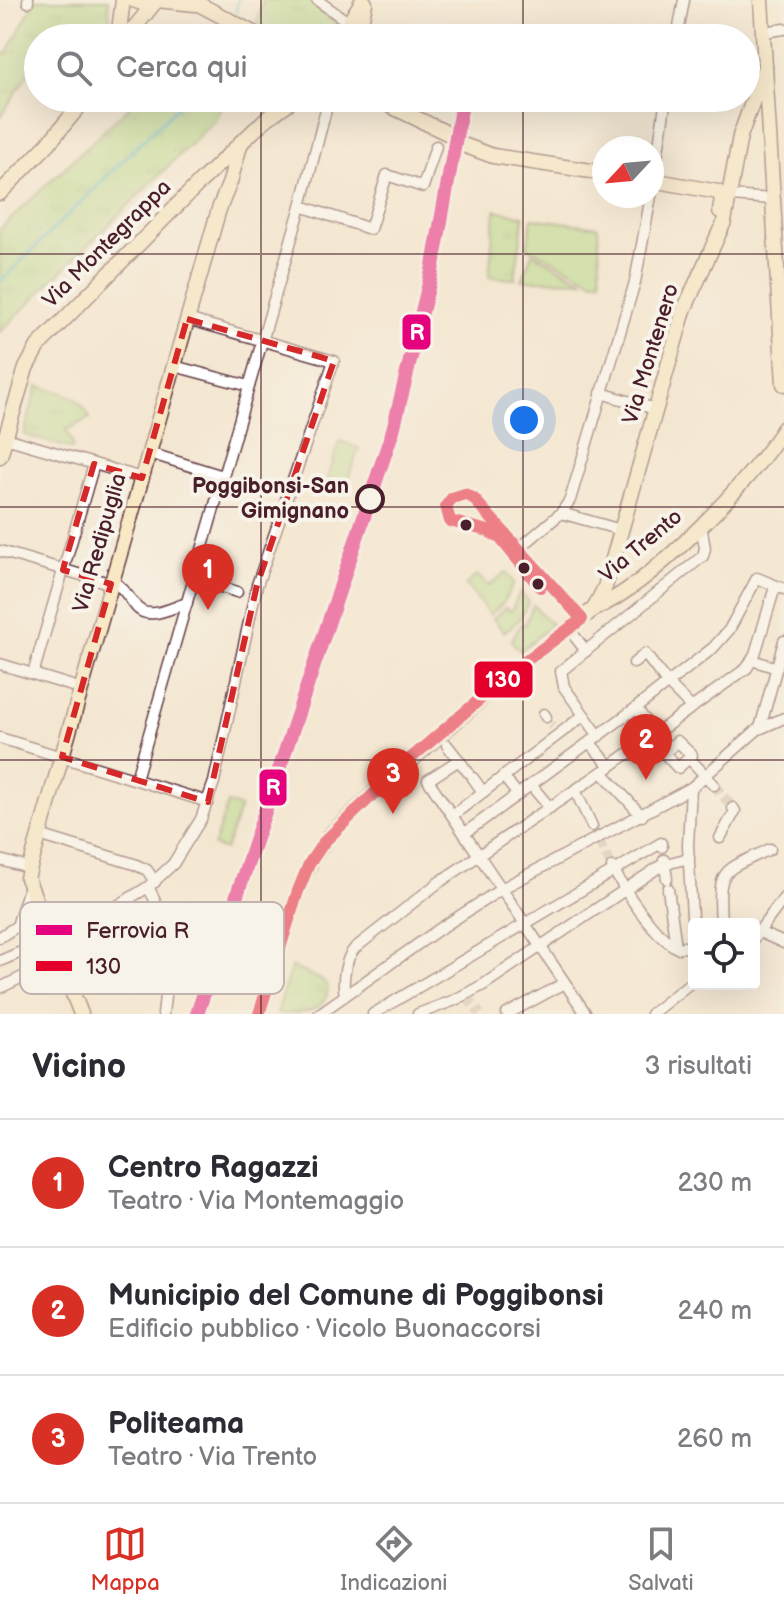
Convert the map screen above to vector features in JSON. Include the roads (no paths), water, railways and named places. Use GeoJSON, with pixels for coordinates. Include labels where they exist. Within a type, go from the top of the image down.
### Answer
{"type":"FeatureCollection","features":[{"type":"Feature","properties":{"kind":"main road"},"geometry":{"type":"LineString","coordinates":[[120,24],[123,0]]}},
{"type":"Feature","properties":{"kind":"main road"},"geometry":{"type":"LineString","coordinates":[[133,0],[142,3],[193,2],[238,24]]}},
{"type":"Feature","properties":{"kind":"main road"},"geometry":{"type":"LineString","coordinates":[[358,24],[364,0]]}},
{"type":"Feature","properties":{"kind":"main road"},"geometry":{"type":"LineString","coordinates":[[761,0],[784,384]]}},
{"type":"Feature","properties":{"kind":"main road"},"geometry":{"type":"LineString","coordinates":[[138,24],[157,1]]}},
{"type":"Feature","properties":{"kind":"main road","name":"Via Montenero"},"geometry":{"type":"LineString","coordinates":[[760,81],[765,67]]}},
{"type":"Feature","properties":{"kind":"main road"},"geometry":{"type":"LineString","coordinates":[[0,193],[74,112]]}},
{"type":"Feature","properties":{"kind":"main road","name":"Via Montegrappa"},"geometry":{"type":"LineString","coordinates":[[0,456],[3,437],[28,363],[38,346],[202,180],[276,112]]}},
{"type":"Feature","properties":{"kind":"main road"},"geometry":{"type":"LineString","coordinates":[[403,112],[447,133]]}},
{"type":"Feature","properties":{"kind":"main road","name":"Via Montenero"},"geometry":{"type":"LineString","coordinates":[[588,614],[602,597],[688,299],[722,231],[740,136],[749,112]]}},
{"type":"Feature","properties":{"kind":"main road"},"geometry":{"type":"LineString","coordinates":[[740,136],[757,118],[765,122],[770,131]]}},
{"type":"Feature","properties":{"kind":"main road","name":"Via Redipuglia"},"geometry":{"type":"LineString","coordinates":[[29,888],[29,868],[241,142]]}},
{"type":"Feature","properties":{"kind":"main road"},"geometry":{"type":"LineString","coordinates":[[466,146],[493,156],[592,171]]}},
{"type":"Feature","properties":{"kind":"main road"},"geometry":{"type":"LineString","coordinates":[[202,180],[218,188],[219,209]]}},
{"type":"Feature","properties":{"kind":"main road"},"geometry":{"type":"LineString","coordinates":[[664,188],[716,191],[721,196],[716,228],[693,276],[688,299]]}},
{"type":"Feature","properties":{"kind":"main road","name":"Via Trento"},"geometry":{"type":"LineString","coordinates":[[284,935],[312,860],[329,836],[411,758],[519,666],[660,565],[756,466],[784,428]]}},
{"type":"Feature","properties":{"kind":"main road"},"geometry":{"type":"LineString","coordinates":[[608,577],[612,588],[622,593]]}},
{"type":"Feature","properties":{"kind":"main road"},"geometry":{"type":"LineString","coordinates":[[29,888],[35,902]]}},
{"type":"Feature","properties":{"kind":"main road"},"geometry":{"type":"LineString","coordinates":[[73,994],[81,1014]]}},
{"type":"Feature","properties":{"kind":"main road","name":"Via Trento"},"geometry":{"type":"LineString","coordinates":[[259,1014],[265,994]]}},
{"type":"Feature","properties":{"kind":"street"},"geometry":{"type":"LineString","coordinates":[[680,24],[684,0]]}},
{"type":"Feature","properties":{"kind":"street"},"geometry":{"type":"LineString","coordinates":[[323,2],[349,24]]}},
{"type":"Feature","properties":{"kind":"street"},"geometry":{"type":"LineString","coordinates":[[763,32],[784,29]]}},
{"type":"Feature","properties":{"kind":"street"},"geometry":{"type":"LineString","coordinates":[[136,779],[325,112]]}},
{"type":"Feature","properties":{"kind":"street"},"geometry":{"type":"LineString","coordinates":[[660,136],[664,112]]}},
{"type":"Feature","properties":{"kind":"street"},"geometry":{"type":"LineString","coordinates":[[301,206],[370,229],[387,175],[423,187],[436,146]]}},
{"type":"Feature","properties":{"kind":"street"},"geometry":{"type":"LineString","coordinates":[[730,196],[773,199]]}},
{"type":"Feature","properties":{"kind":"street"},"geometry":{"type":"LineString","coordinates":[[588,614],[521,549],[469,496],[460,494],[446,506],[450,521],[494,534],[512,552],[521,549],[561,513],[573,492],[635,282],[648,208]]}},
{"type":"Feature","properties":{"kind":"street"},"geometry":{"type":"LineString","coordinates":[[123,902],[151,885],[186,844],[208,802],[257,585],[334,361],[187,319]]}},
{"type":"Feature","properties":{"kind":"street"},"geometry":{"type":"LineString","coordinates":[[174,366],[249,386]]}},
{"type":"Feature","properties":{"kind":"street"},"geometry":{"type":"LineString","coordinates":[[601,393],[655,409]]}},
{"type":"Feature","properties":{"kind":"street"},"geometry":{"type":"LineString","coordinates":[[3,437],[142,478]]}},
{"type":"Feature","properties":{"kind":"street"},"geometry":{"type":"LineString","coordinates":[[149,453],[223,476]]}},
{"type":"Feature","properties":{"kind":"street"},"geometry":{"type":"LineString","coordinates":[[33,674],[94,464]]}},
{"type":"Feature","properties":{"kind":"street"},"geometry":{"type":"LineString","coordinates":[[469,525],[476,517],[476,502]]}},
{"type":"Feature","properties":{"kind":"street"},"geometry":{"type":"LineString","coordinates":[[561,513],[621,530]]}},
{"type":"Feature","properties":{"kind":"street"},"geometry":{"type":"LineString","coordinates":[[642,816],[606,769],[584,715],[563,685],[561,674],[563,668],[703,556],[701,525]]}},
{"type":"Feature","properties":{"kind":"street"},"geometry":{"type":"LineString","coordinates":[[0,551],[112,582],[123,588],[144,614],[187,603]]}},
{"type":"Feature","properties":{"kind":"street"},"geometry":{"type":"LineString","coordinates":[[194,578],[237,592]]}},
{"type":"Feature","properties":{"kind":"street"},"geometry":{"type":"LineString","coordinates":[[345,995],[344,980],[352,950],[438,883],[741,673],[752,660],[780,588],[757,578],[721,640],[668,684],[465,833]]}},
{"type":"Feature","properties":{"kind":"street"},"geometry":{"type":"LineString","coordinates":[[569,629],[586,651]]}},
{"type":"Feature","properties":{"kind":"street"},"geometry":{"type":"LineString","coordinates":[[760,728],[784,641]]}},
{"type":"Feature","properties":{"kind":"street"},"geometry":{"type":"LineString","coordinates":[[634,663],[645,654],[692,708]]}},
{"type":"Feature","properties":{"kind":"street"},"geometry":{"type":"LineString","coordinates":[[752,660],[777,668]]}},
{"type":"Feature","properties":{"kind":"street"},"geometry":{"type":"LineString","coordinates":[[0,664],[82,689]]}},
{"type":"Feature","properties":{"kind":"street"},"geometry":{"type":"LineString","coordinates":[[636,708],[670,748],[664,753],[678,768],[689,758],[714,785]]}},
{"type":"Feature","properties":{"kind":"street"},"geometry":{"type":"LineString","coordinates":[[453,815],[556,730],[584,715]]}},
{"type":"Feature","properties":{"kind":"street"},"geometry":{"type":"LineString","coordinates":[[322,1013],[503,888],[691,788],[760,728],[784,718]]}},
{"type":"Feature","properties":{"kind":"street"},"geometry":{"type":"LineString","coordinates":[[0,738],[208,802]]}},
{"type":"Feature","properties":{"kind":"street"},"geometry":{"type":"LineString","coordinates":[[447,745],[483,792]]}},
{"type":"Feature","properties":{"kind":"street"},"geometry":{"type":"LineString","coordinates":[[459,760],[428,780],[586,1014]]}},
{"type":"Feature","properties":{"kind":"street"},"geometry":{"type":"LineString","coordinates":[[503,776],[518,795]]}},
{"type":"Feature","properties":{"kind":"street"},"geometry":{"type":"LineString","coordinates":[[531,785],[550,808]]}},
{"type":"Feature","properties":{"kind":"street"},"geometry":{"type":"LineString","coordinates":[[691,788],[689,858],[694,918]]}},
{"type":"Feature","properties":{"kind":"street"},"geometry":{"type":"LineString","coordinates":[[575,790],[597,836]]}},
{"type":"Feature","properties":{"kind":"street"},"geometry":{"type":"LineString","coordinates":[[720,838],[735,811],[733,808]]}},
{"type":"Feature","properties":{"kind":"street"},"geometry":{"type":"LineString","coordinates":[[39,835],[147,870],[155,902]]}},
{"type":"Feature","properties":{"kind":"street"},"geometry":{"type":"LineString","coordinates":[[373,1014],[613,869],[661,845]]}},
{"type":"Feature","properties":{"kind":"street"},"geometry":{"type":"LineString","coordinates":[[721,918],[719,890],[723,877],[734,867],[770,849]]}},
{"type":"Feature","properties":{"kind":"street"},"geometry":{"type":"LineString","coordinates":[[418,1014],[466,996],[664,862],[689,858]]}},
{"type":"Feature","properties":{"kind":"street"},"geometry":{"type":"LineString","coordinates":[[0,860],[29,868]]}},
{"type":"Feature","properties":{"kind":"street"},"geometry":{"type":"LineString","coordinates":[[664,862],[676,947]]}},
{"type":"Feature","properties":{"kind":"street"},"geometry":{"type":"LineString","coordinates":[[613,869],[625,890],[661,935],[676,947],[688,946]]}},
{"type":"Feature","properties":{"kind":"street"},"geometry":{"type":"LineString","coordinates":[[25,902],[29,888]]}},
{"type":"Feature","properties":{"kind":"street"},"geometry":{"type":"LineString","coordinates":[[760,930],[784,898]]}},
{"type":"Feature","properties":{"kind":"street"},"geometry":{"type":"LineString","coordinates":[[1,937],[17,926],[20,916]]}},
{"type":"Feature","properties":{"kind":"street"},"geometry":{"type":"LineString","coordinates":[[760,936],[784,943]]}},
{"type":"Feature","properties":{"kind":"street"},"geometry":{"type":"LineString","coordinates":[[0,961],[20,952]]}},
{"type":"Feature","properties":{"kind":"street"},"geometry":{"type":"LineString","coordinates":[[0,988],[20,981]]}},
{"type":"Feature","properties":{"kind":"street"},"geometry":{"type":"LineString","coordinates":[[507,1014],[565,983]]}},
{"type":"Feature","properties":{"kind":"street"},"geometry":{"type":"LineString","coordinates":[[651,1014],[688,985]]}},
{"type":"Feature","properties":{"kind":"street"},"geometry":{"type":"LineString","coordinates":[[163,1014],[165,994]]}},
{"type":"Feature","properties":{"kind":"waterway"},"geometry":{"type":"LineString","coordinates":[[235,16],[238,0]]}},
{"type":"Feature","properties":{"kind":"waterway"},"geometry":{"type":"LineString","coordinates":[[0,282],[172,112]]}},
{"type":"Feature","properties":{"kind":"tunnel"},"geometry":{"type":"LineString","coordinates":[[714,785],[733,808]]}},
{"type":"Feature","properties":{"kind":"tunnel"},"geometry":{"type":"LineString","coordinates":[[599,841],[612,867]]}},
{"type":"Feature","properties":{"kind":"tunnel"},"geometry":{"type":"LineString","coordinates":[[467,997],[480,1014]]}},
{"type":"Feature","properties":{"kind":"rail line","name":"R"},"geometry":{"type":"LineString","coordinates":[[235,902],[393,430],[432,271],[460,112]]}},
{"type":"Feature","properties":{"kind":"rail line","name":"R"},"geometry":{"type":"LineString","coordinates":[[197,1014],[204,994]]}},
{"type":"Feature","properties":{"kind":"place","name":"Poggibonsi-San Gimignano"},"geometry":{"type":"Point","coordinates":[370,499]}},
{"type":"Feature","properties":{"kind":"place","name":"Centro Ragazzi"},"geometry":{"type":"Point","coordinates":[208,610]}},
{"type":"Feature","properties":{"kind":"place","name":"Municipio del Comune di Poggibonsi"},"geometry":{"type":"Point","coordinates":[646,780]}},
{"type":"Feature","properties":{"kind":"place","name":"Politeama"},"geometry":{"type":"Point","coordinates":[393,814]}}]}
